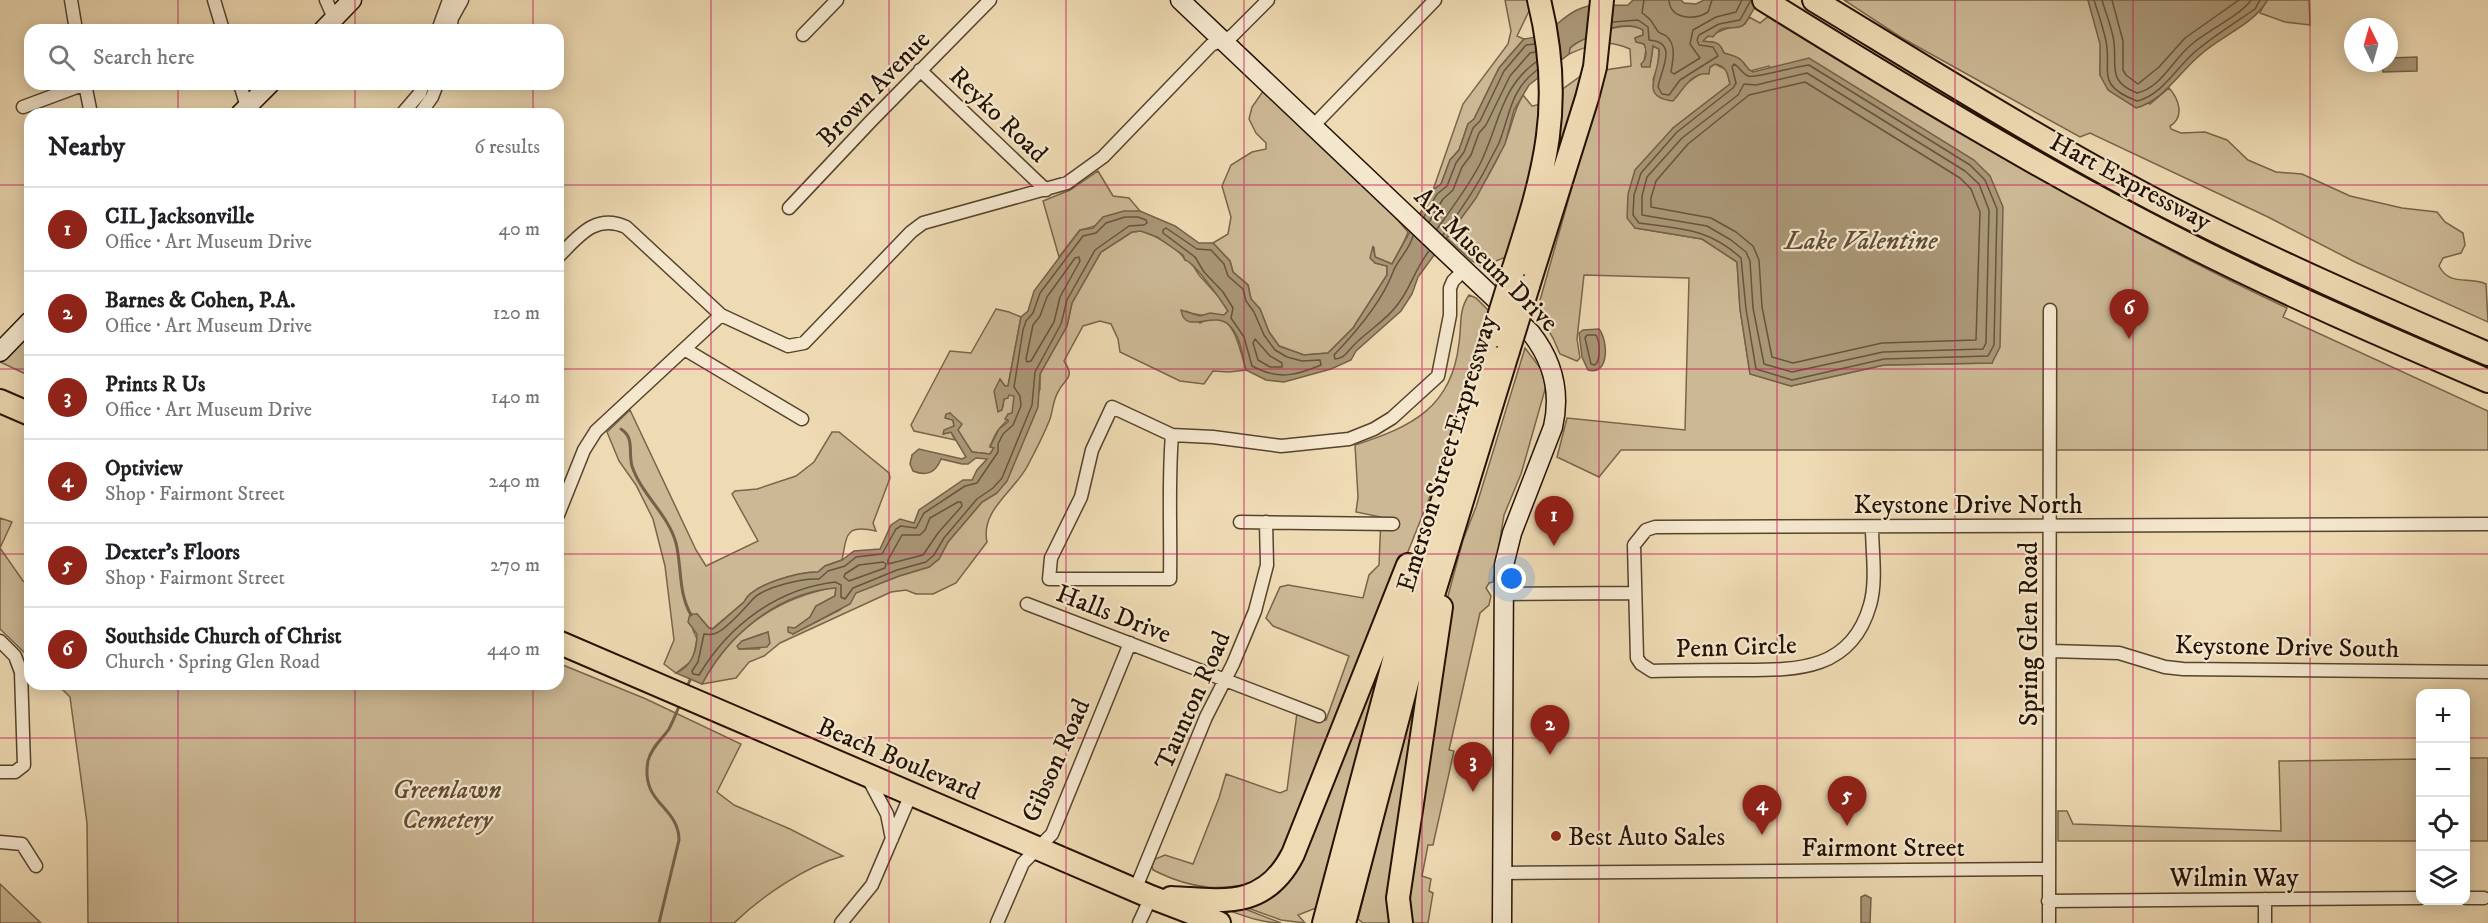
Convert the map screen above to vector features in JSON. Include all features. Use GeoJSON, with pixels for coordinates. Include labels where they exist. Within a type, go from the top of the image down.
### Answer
{"type":"FeatureCollection","features":[{"type":"Feature","properties":{"kind":"highway","name":"Emerson Street Expressway"},"geometry":{"type":"LineString","coordinates":[[1335,920],[1413,660],[1460,470],[1521,279],[1574,141],[1595,67],[1602,0]]}},
{"type":"Feature","properties":{"kind":"highway","name":"Hart Expressway"},"geometry":{"type":"LineString","coordinates":[[1814,0],[2010,119],[2169,207],[2306,274],[2488,354]]}},
{"type":"Feature","properties":{"kind":"highway","name":"Hart Expressway"},"geometry":{"type":"LineString","coordinates":[[1768,2],[2024,157],[2183,242],[2299,299],[2488,381]]}},
{"type":"Feature","properties":{"kind":"highway","name":"Emerson Street Expressway"},"geometry":{"type":"LineString","coordinates":[[1521,279],[1550,134],[1551,93],[1548,48],[1540,5]]}},
{"type":"Feature","properties":{"kind":"highway"},"geometry":{"type":"LineString","coordinates":[[0,401],[24,411]]}},
{"type":"Feature","properties":{"kind":"highway"},"geometry":{"type":"LineString","coordinates":[[1143,894],[1239,899],[1256,894],[1272,885],[1284,871],[1293,854],[1420,535],[1460,470]]}},
{"type":"Feature","properties":{"kind":"highway"},"geometry":{"type":"LineString","coordinates":[[1401,923],[1398,898],[1440,612],[1456,544],[1460,470]]}},
{"type":"Feature","properties":{"kind":"highway","name":"Beach Boulevard"},"geometry":{"type":"LineString","coordinates":[[564,645],[1143,894],[1219,923]]}},
{"type":"Feature","properties":{"kind":"street"},"geometry":{"type":"LineString","coordinates":[[71,0],[75,24]]}},
{"type":"Feature","properties":{"kind":"street"},"geometry":{"type":"LineString","coordinates":[[214,0],[221,24]]}},
{"type":"Feature","properties":{"kind":"street"},"geometry":{"type":"LineString","coordinates":[[326,0],[329,24]]}},
{"type":"Feature","properties":{"kind":"street"},"geometry":{"type":"LineString","coordinates":[[329,24],[352,0]]}},
{"type":"Feature","properties":{"kind":"street"},"geometry":{"type":"LineString","coordinates":[[440,24],[449,0]]}},
{"type":"Feature","properties":{"kind":"street"},"geometry":{"type":"LineString","coordinates":[[451,24],[462,0]]}},
{"type":"Feature","properties":{"kind":"street"},"geometry":{"type":"LineString","coordinates":[[803,35],[837,0]]}},
{"type":"Feature","properties":{"kind":"street","name":"Brown Avenue"},"geometry":{"type":"LineString","coordinates":[[789,208],[990,0]]}},
{"type":"Feature","properties":{"kind":"street","name":"Art Museum Drive"},"geometry":{"type":"LineString","coordinates":[[1180,0],[1465,269],[1538,342],[1545,352],[1556,386],[1556,411],[1507,548],[1504,594],[1502,923]]}},
{"type":"Feature","properties":{"kind":"street"},"geometry":{"type":"LineString","coordinates":[[564,250],[587,228],[596,224],[616,223],[626,227],[721,315],[780,344],[796,346],[804,343],[911,232],[924,223],[1067,183],[1103,157],[1211,45],[1232,36],[1268,0]]}},
{"type":"Feature","properties":{"kind":"street"},"geometry":{"type":"LineString","coordinates":[[1314,125],[1435,0]]}},
{"type":"Feature","properties":{"kind":"street","name":"Reyko Road"},"geometry":{"type":"LineString","coordinates":[[921,70],[1046,190]]}},
{"type":"Feature","properties":{"kind":"street"},"geometry":{"type":"LineString","coordinates":[[24,107],[69,90]]}},
{"type":"Feature","properties":{"kind":"street"},"geometry":{"type":"LineString","coordinates":[[86,90],[90,108]]}},
{"type":"Feature","properties":{"kind":"street"},"geometry":{"type":"LineString","coordinates":[[241,90],[243,108]]}},
{"type":"Feature","properties":{"kind":"street"},"geometry":{"type":"LineString","coordinates":[[246,108],[264,90]]}},
{"type":"Feature","properties":{"kind":"street"},"geometry":{"type":"LineString","coordinates":[[407,108],[421,90]]}},
{"type":"Feature","properties":{"kind":"street"},"geometry":{"type":"LineString","coordinates":[[424,108],[435,90]]}},
{"type":"Feature","properties":{"kind":"street"},"geometry":{"type":"LineString","coordinates":[[1172,435],[1168,482],[1171,506],[1170,579],[1049,579],[1051,558],[1081,497],[1092,450],[1112,408],[1172,435],[1213,437],[1281,446],[1349,439],[1374,429],[1392,418],[1438,376],[1450,315],[1450,288],[1453,281],[1465,269]]}},
{"type":"Feature","properties":{"kind":"street","name":"Spring Glen Road"},"geometry":{"type":"LineString","coordinates":[[2049,923],[2050,310]]}},
{"type":"Feature","properties":{"kind":"street"},"geometry":{"type":"LineString","coordinates":[[564,499],[584,450],[596,431],[686,350],[721,315]]}},
{"type":"Feature","properties":{"kind":"street"},"geometry":{"type":"LineString","coordinates":[[0,352],[24,327]]}},
{"type":"Feature","properties":{"kind":"street"},"geometry":{"type":"LineString","coordinates":[[686,350],[802,419]]}},
{"type":"Feature","properties":{"kind":"street"},"geometry":{"type":"LineString","coordinates":[[1240,522],[1393,524]]}},
{"type":"Feature","properties":{"kind":"street","name":"Taunton Road"},"geometry":{"type":"LineString","coordinates":[[1140,923],[1143,894],[1206,717],[1252,619],[1264,581],[1267,566],[1266,522]]}},
{"type":"Feature","properties":{"kind":"street","name":"Keystone Drive North"},"geometry":{"type":"LineString","coordinates":[[1634,593],[1634,545],[1646,530],[1655,527],[2488,524]]}},
{"type":"Feature","properties":{"kind":"street","name":"Penn Circle"},"geometry":{"type":"LineString","coordinates":[[1634,593],[1636,651],[1641,664],[1652,670],[1790,670],[1807,667],[1825,662],[1842,649],[1855,635],[1864,620],[1870,604],[1872,586],[1872,527]]}},
{"type":"Feature","properties":{"kind":"street"},"geometry":{"type":"LineString","coordinates":[[1504,594],[1634,593]]}},
{"type":"Feature","properties":{"kind":"street","name":"Halls Drive"},"geometry":{"type":"LineString","coordinates":[[1027,604],[1320,716]]}},
{"type":"Feature","properties":{"kind":"street"},"geometry":{"type":"LineString","coordinates":[[0,641],[15,656],[21,672],[24,765],[15,772],[0,772]]}},
{"type":"Feature","properties":{"kind":"street","name":"Gibson Road"},"geometry":{"type":"LineString","coordinates":[[997,923],[1023,863],[1052,834],[1130,643]]}},
{"type":"Feature","properties":{"kind":"street","name":"Keystone Drive South"},"geometry":{"type":"LineString","coordinates":[[2051,651],[2102,651],[2183,669],[2488,672]]}},
{"type":"Feature","properties":{"kind":"street"},"geometry":{"type":"LineString","coordinates":[[866,774],[887,814],[892,838]]}},
{"type":"Feature","properties":{"kind":"street"},"geometry":{"type":"LineString","coordinates":[[841,923],[872,885],[911,794]]}},
{"type":"Feature","properties":{"kind":"street"},"geometry":{"type":"LineString","coordinates":[[0,842],[22,843],[36,866]]}},
{"type":"Feature","properties":{"kind":"street","name":"Fairmont Street"},"geometry":{"type":"LineString","coordinates":[[1502,873],[2048,869]]}},
{"type":"Feature","properties":{"kind":"street","name":"Wilmin Way"},"geometry":{"type":"LineString","coordinates":[[2048,901],[2416,898]]}},
{"type":"Feature","properties":{"kind":"street"},"geometry":{"type":"LineString","coordinates":[[2470,898],[2484,898]]}},
{"type":"Feature","properties":{"kind":"street"},"geometry":{"type":"LineString","coordinates":[[2265,899],[2265,923]]}},
{"type":"Feature","properties":{"kind":"green space"},"geometry":{"type":"Polygon","coordinates":[[[1505,0],[1531,0],[1533,8],[1529,11],[1517,36],[1524,39],[1499,68],[1474,119],[1468,124],[1459,150],[1450,160],[1441,184],[1433,190],[1463,104],[1508,44],[1511,31],[1505,0]]]}},
{"type":"Feature","properties":{"kind":"green space"},"geometry":{"type":"Polygon","coordinates":[[[1844,0],[2088,0],[2101,44],[2100,75],[2150,104],[2169,88],[2179,108],[2178,118],[2170,126],[2171,129],[2181,133],[2205,132],[2227,140],[2248,160],[2276,172],[2302,174],[2350,196],[2402,208],[2437,212],[2445,222],[2463,233],[2465,245],[2461,253],[2443,258],[2439,266],[2448,277],[2486,284],[2488,322],[2355,262],[2268,217],[2090,133],[2080,137],[1902,38],[1844,0]]]}},
{"type":"Feature","properties":{"kind":"green space"},"geometry":{"type":"Polygon","coordinates":[[[2266,0],[2309,0],[2310,25],[2285,22],[2260,13],[2266,0]]]}},
{"type":"Feature","properties":{"kind":"green space"},"geometry":{"type":"Polygon","coordinates":[[[1770,15],[1960,132],[2088,206],[2220,276],[2287,308],[2283,317],[2488,411],[2488,450],[1621,450],[1599,477],[1557,457],[1567,418],[1685,430],[1689,278],[1584,275],[1577,339],[1580,358],[1577,361],[1560,354],[1537,311],[1605,70],[1631,66],[1630,49],[1621,46],[1599,44],[1569,54],[1570,48],[1585,38],[1616,27],[1636,27],[1643,30],[1643,35],[1635,38],[1636,42],[1644,44],[1646,49],[1644,62],[1651,61],[1653,46],[1659,49],[1658,66],[1653,80],[1677,96],[1684,85],[1715,64],[1727,70],[1730,84],[1673,128],[1635,228],[1702,239],[1737,262],[1740,309],[1750,374],[1791,386],[1884,365],[1992,363],[1769,66],[1750,71],[1743,62],[1724,53],[1718,44],[1703,41],[1724,30],[1745,24],[1749,17],[1760,23],[1770,15]]]}},
{"type":"Feature","properties":{"kind":"green space"},"geometry":{"type":"Polygon","coordinates":[[[1585,73],[1547,203],[1560,91],[1585,73]]]}},
{"type":"Feature","properties":{"kind":"green space"},"geometry":{"type":"Polygon","coordinates":[[[1264,90],[1385,205],[1408,232],[1392,264],[1375,257],[1374,247],[1375,263],[1387,266],[1387,275],[1353,328],[1328,353],[1304,355],[1279,346],[1269,332],[1260,309],[1251,299],[1248,285],[1233,272],[1230,261],[1213,243],[1228,234],[1231,217],[1222,186],[1231,165],[1252,152],[1266,149],[1266,143],[1256,133],[1249,119],[1252,107],[1264,90]]]}},
{"type":"Feature","properties":{"kind":"green space"},"geometry":{"type":"Polygon","coordinates":[[[1523,95],[1532,106],[1543,104],[1533,170],[1508,256],[1482,267],[1447,238],[1477,194],[1497,159],[1523,95]]]}},
{"type":"Feature","properties":{"kind":"green space"},"geometry":{"type":"Polygon","coordinates":[[[1098,171],[1113,196],[1129,198],[1140,211],[1123,214],[1080,230],[1059,257],[1043,201],[1070,190],[1098,171]]]}},
{"type":"Feature","properties":{"kind":"green space"},"geometry":{"type":"Polygon","coordinates":[[[1141,231],[1159,239],[1178,251],[1185,260],[1191,262],[1228,311],[1224,315],[1209,315],[1186,311],[1200,323],[1211,319],[1221,319],[1228,324],[1237,340],[1246,370],[1213,371],[1204,384],[1180,381],[1120,352],[1118,339],[1111,324],[1100,321],[1083,326],[1064,361],[1069,375],[1056,395],[1050,419],[1037,448],[1022,474],[993,510],[986,531],[987,542],[956,583],[933,594],[916,594],[906,590],[891,592],[780,643],[764,656],[749,662],[736,678],[702,684],[714,665],[741,632],[774,608],[793,599],[836,587],[835,596],[816,606],[810,617],[795,628],[793,634],[840,610],[855,593],[929,567],[939,559],[948,542],[982,502],[997,493],[1040,389],[1040,374],[1067,326],[1072,303],[1101,252],[1132,232],[1141,231]],[[768,632],[742,641],[739,649],[759,649],[768,637],[768,632]]]}},
{"type":"Feature","properties":{"kind":"green space"},"geometry":{"type":"Polygon","coordinates":[[[1469,295],[1476,298],[1489,311],[1435,484],[1294,837],[1266,881],[1208,887],[1182,882],[1153,870],[1155,859],[1165,855],[1193,864],[1226,774],[1280,793],[1287,790],[1297,713],[1326,720],[1349,656],[1273,626],[1266,618],[1280,587],[1288,585],[1363,598],[1369,575],[1379,565],[1381,517],[1356,512],[1358,497],[1355,445],[1394,431],[1411,422],[1438,399],[1448,384],[1455,365],[1462,312],[1469,295]]]}},
{"type":"Feature","properties":{"kind":"green space"},"geometry":{"type":"Polygon","coordinates":[[[996,309],[1021,317],[1008,386],[1000,380],[996,394],[997,401],[1003,406],[1004,399],[1009,394],[1014,396],[1014,408],[995,435],[990,446],[994,448],[990,454],[972,452],[960,435],[950,413],[946,418],[953,420],[954,427],[943,434],[951,432],[955,440],[914,431],[911,425],[950,351],[971,353],[996,309]]]}},
{"type":"Feature","properties":{"kind":"green space"},"geometry":{"type":"Polygon","coordinates":[[[24,339],[24,373],[0,362],[24,339]]]}},
{"type":"Feature","properties":{"kind":"green space"},"geometry":{"type":"Polygon","coordinates":[[[1525,348],[1541,369],[1546,386],[1521,474],[1504,515],[1493,582],[1489,583],[1486,588],[1491,596],[1489,605],[1480,613],[1449,750],[1454,751],[1433,845],[1428,845],[1422,876],[1431,879],[1429,891],[1433,893],[1428,923],[1406,923],[1403,895],[1448,596],[1463,540],[1476,507],[1525,348]]]}},
{"type":"Feature","properties":{"kind":"green space"},"geometry":{"type":"Polygon","coordinates":[[[630,410],[696,550],[706,566],[758,541],[732,494],[735,491],[757,489],[796,476],[814,462],[832,432],[839,432],[889,473],[890,478],[873,523],[876,531],[858,529],[853,531],[847,538],[842,560],[825,566],[818,572],[777,580],[756,590],[712,629],[697,614],[693,630],[697,639],[693,660],[676,673],[664,664],[674,640],[665,566],[653,519],[636,485],[619,461],[607,432],[630,410]]]}},
{"type":"Feature","properties":{"kind":"green space"},"geometry":{"type":"Polygon","coordinates":[[[0,518],[12,522],[0,548],[0,518]]]}},
{"type":"Feature","properties":{"kind":"green space"},"geometry":{"type":"Polygon","coordinates":[[[0,548],[24,581],[24,652],[0,629],[0,548]]]}},
{"type":"Feature","properties":{"kind":"green space"},"geometry":{"type":"Polygon","coordinates":[[[1390,635],[1316,908],[1298,915],[1305,923],[1281,920],[1245,907],[1263,896],[1390,635]]]}},
{"type":"Feature","properties":{"kind":"green space","name":"Greenlawn Cemetery"},"geometry":{"type":"Polygon","coordinates":[[[564,665],[646,699],[741,744],[717,792],[734,805],[790,829],[843,856],[814,867],[785,883],[734,923],[88,923],[87,823],[70,697],[63,690],[564,690],[564,665]]]}},
{"type":"Feature","properties":{"kind":"green space"},"geometry":{"type":"Polygon","coordinates":[[[1422,668],[1395,923],[1363,923],[1358,919],[1422,668]]]}},
{"type":"Feature","properties":{"kind":"green space"},"geometry":{"type":"Polygon","coordinates":[[[2470,758],[2488,758],[2488,841],[2470,841],[2470,758]]]}},
{"type":"Feature","properties":{"kind":"green space"},"geometry":{"type":"Polygon","coordinates":[[[2416,759],[2416,841],[2058,841],[2058,811],[2067,811],[2073,824],[2281,831],[2279,761],[2416,759]]]}},
{"type":"Feature","properties":{"kind":"green space"},"geometry":{"type":"Polygon","coordinates":[[[0,884],[41,923],[0,923],[0,884]]]}},
{"type":"Feature","properties":{"kind":"green space"},"geometry":{"type":"Polygon","coordinates":[[[1232,907],[1245,909],[1281,923],[1261,921],[1230,911],[1232,907]]]}},
{"type":"Feature","properties":{"kind":"water","name":"Lake Valentine"},"geometry":{"type":"Polygon","coordinates":[[[1633,0],[1681,0],[1684,3],[1696,4],[1704,0],[1762,0],[1742,26],[1724,28],[1713,37],[1708,36],[1703,41],[1718,44],[1724,53],[1738,58],[1753,72],[1809,58],[1974,160],[1990,176],[2003,207],[2000,347],[1992,363],[1884,365],[1791,386],[1750,374],[1740,309],[1737,262],[1702,239],[1635,228],[1627,218],[1628,194],[1635,170],[1673,128],[1730,84],[1727,73],[1724,68],[1715,64],[1710,67],[1709,74],[1693,78],[1673,101],[1662,99],[1653,89],[1659,49],[1653,46],[1650,67],[1642,67],[1646,49],[1644,44],[1636,42],[1635,38],[1643,35],[1643,30],[1627,26],[1609,29],[1575,44],[1570,48],[1569,54],[1529,85],[1514,110],[1505,144],[1476,198],[1418,277],[1412,294],[1401,311],[1356,351],[1351,360],[1331,369],[1284,382],[1266,380],[1246,370],[1239,340],[1229,325],[1215,320],[1188,321],[1184,317],[1181,310],[1200,316],[1210,313],[1224,315],[1228,311],[1201,274],[1185,260],[1183,255],[1157,237],[1141,231],[1132,232],[1101,252],[1072,303],[1067,326],[1040,374],[1038,407],[1007,481],[997,493],[982,502],[948,542],[939,559],[929,567],[856,593],[850,604],[793,634],[788,632],[788,627],[795,628],[810,617],[816,606],[835,596],[836,588],[815,591],[794,598],[775,607],[741,633],[713,666],[702,684],[676,673],[690,662],[696,647],[697,634],[688,622],[690,614],[697,614],[709,628],[713,629],[756,590],[766,585],[800,574],[818,572],[854,551],[880,549],[891,525],[900,519],[914,523],[919,510],[963,480],[972,480],[987,459],[976,458],[968,464],[962,464],[941,459],[934,470],[923,473],[913,471],[910,464],[912,455],[919,449],[962,459],[966,457],[951,432],[943,434],[944,430],[954,426],[953,420],[945,418],[946,414],[950,413],[962,424],[958,430],[972,452],[990,454],[994,448],[990,447],[999,429],[1008,422],[1005,419],[1008,414],[1012,413],[1014,396],[1009,395],[1004,399],[1002,410],[998,412],[994,391],[1000,379],[1005,386],[1008,386],[1021,317],[1028,311],[1034,291],[1080,230],[1093,228],[1103,217],[1124,211],[1140,211],[1175,226],[1199,243],[1213,243],[1230,261],[1233,272],[1248,285],[1251,299],[1260,309],[1269,332],[1279,346],[1304,355],[1328,353],[1353,328],[1387,275],[1387,266],[1375,263],[1370,258],[1373,246],[1375,257],[1392,264],[1433,190],[1441,184],[1450,160],[1459,150],[1468,124],[1474,119],[1499,68],[1524,39],[1541,35],[1570,14],[1585,7],[1628,5],[1633,0]]]}},
{"type":"Feature","properties":{"kind":"water"},"geometry":{"type":"Polygon","coordinates":[[[2088,0],[2267,1],[2253,17],[2199,56],[2163,93],[2136,108],[2108,90],[2100,75],[2100,44],[2088,0]]]}},
{"type":"Feature","properties":{"kind":"water"},"geometry":{"type":"Polygon","coordinates":[[[2417,57],[2417,71],[2398,72],[2398,58],[2417,57]]]}},
{"type":"Feature","properties":{"kind":"water"},"geometry":{"type":"Polygon","coordinates":[[[1599,329],[1604,341],[1604,363],[1600,368],[1588,370],[1582,357],[1579,333],[1583,330],[1599,329]]]}},
{"type":"Feature","properties":{"kind":"water"},"geometry":{"type":"Polygon","coordinates":[[[768,632],[770,643],[767,647],[739,649],[737,646],[742,641],[768,632]]]}},
{"type":"Feature","properties":{"kind":"water"},"geometry":{"type":"Polygon","coordinates":[[[1865,895],[1871,898],[1870,923],[1861,923],[1861,897],[1865,895]]]}},
{"type":"Feature","properties":{"kind":"waterway"},"geometry":{"type":"LineString","coordinates":[[621,429],[630,441],[631,461],[636,476],[667,523],[676,543],[684,598],[691,615]]}},
{"type":"Feature","properties":{"kind":"waterway"},"geometry":{"type":"LineString","coordinates":[[686,689],[690,680]]}},
{"type":"Feature","properties":{"kind":"waterway"},"geometry":{"type":"LineString","coordinates":[[659,923],[679,840],[673,819],[649,787],[648,761],[654,748],[669,729],[680,703]]}},
{"type":"Feature","properties":{"kind":"place","name":"Southside Church of Christ"},"geometry":{"type":"Point","coordinates":[2129,339]}},
{"type":"Feature","properties":{"kind":"place","name":"CIL Jacksonville"},"geometry":{"type":"Point","coordinates":[1554,546]}},
{"type":"Feature","properties":{"kind":"place","name":"Barnes & Cohen, P.A."},"geometry":{"type":"Point","coordinates":[1550,755]}},
{"type":"Feature","properties":{"kind":"place","name":"Prints R Us"},"geometry":{"type":"Point","coordinates":[1473,792]}},
{"type":"Feature","properties":{"kind":"place","name":"Dexter's Floors"},"geometry":{"type":"Point","coordinates":[1847,826]}},
{"type":"Feature","properties":{"kind":"place","name":"Optiview"},"geometry":{"type":"Point","coordinates":[1762,835]}},
{"type":"Feature","properties":{"kind":"place","name":"Best Auto Sales"},"geometry":{"type":"Point","coordinates":[1556,836]}}]}
